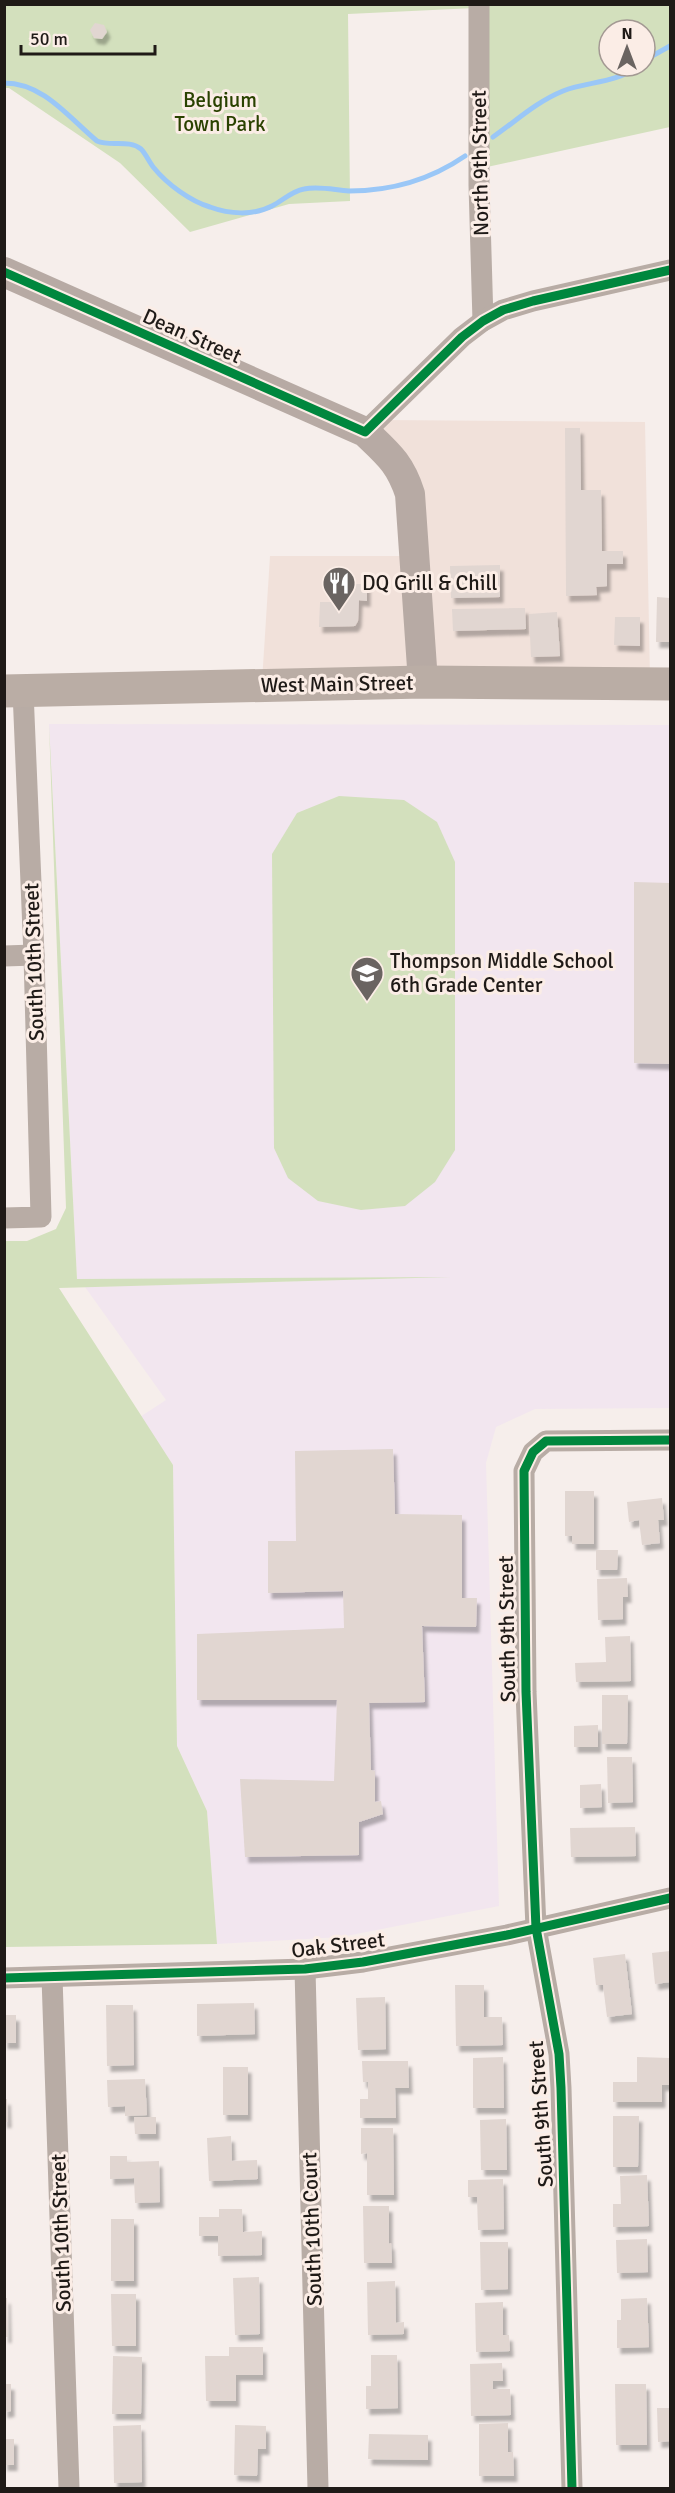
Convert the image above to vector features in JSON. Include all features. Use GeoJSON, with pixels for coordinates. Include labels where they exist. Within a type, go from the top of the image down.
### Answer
{"type":"FeatureCollection","features":[{"type":"Feature","properties":{"kind":"main road","name":"West Main Street"},"geometry":{"type":"LineString","coordinates":[[14,691],[423,682],[670,684]]}},
{"type":"Feature","properties":{"kind":"street","name":"North 9th Street"},"geometry":{"type":"LineString","coordinates":[[479,4],[479,185],[483,321]]}},
{"type":"Feature","properties":{"kind":"street"},"geometry":{"type":"LineString","coordinates":[[423,682],[410,494],[403,472],[366,432],[462,337],[483,321],[503,310],[670,270]]}},
{"type":"Feature","properties":{"kind":"street","name":"Dean Street"},"geometry":{"type":"LineString","coordinates":[[4,272],[366,432]]}},
{"type":"Feature","properties":{"kind":"street","name":"South 10th Street"},"geometry":{"type":"LineString","coordinates":[[14,691],[34,956],[41,1217],[15,1218]]}},
{"type":"Feature","properties":{"kind":"street"},"geometry":{"type":"LineString","coordinates":[[4,956],[34,956]]}},
{"type":"Feature","properties":{"kind":"street","name":"South 9th Street"},"geometry":{"type":"LineString","coordinates":[[572,2488],[559,2054],[536,1928],[526,1692],[524,1471],[534,1452],[546,1441],[670,1440]]}},
{"type":"Feature","properties":{"kind":"street","name":"Oak Street"},"geometry":{"type":"LineString","coordinates":[[4,1978],[305,1969],[372,1960],[536,1928],[670,1898]]}},
{"type":"Feature","properties":{"kind":"street","name":"South 10th Court"},"geometry":{"type":"LineString","coordinates":[[305,1969],[318,2488]]}},
{"type":"Feature","properties":{"kind":"street","name":"South 10th Street"},"geometry":{"type":"LineString","coordinates":[[52,1977],[69,2488]]}},
{"type":"Feature","properties":{"kind":"shaded area"},"geometry":{"type":"Polygon","coordinates":[[[383,420],[645,422],[650,679],[426,679],[414,495],[371,431],[383,420]]]}},
{"type":"Feature","properties":{"kind":"shaded area"},"geometry":{"type":"Polygon","coordinates":[[[270,556],[409,556],[418,677],[262,682],[270,556]]]}},
{"type":"Feature","properties":{"kind":"shaded area","name":"Thompson Middle School 6th Grade Center"},"geometry":{"type":"Polygon","coordinates":[[[49,724],[670,725],[670,1408],[535,1409],[496,1427],[486,1463],[499,1906],[341,1937],[217,1944],[207,1811],[177,1747],[173,1465],[140,1417],[166,1400],[85,1287],[411,1278],[77,1279],[49,724]]]}},
{"type":"Feature","properties":{"kind":"green space","name":"Belgium Town Park"},"geometry":{"type":"Polygon","coordinates":[[[5,5],[475,5],[475,8],[348,14],[350,201],[289,204],[190,232],[120,163],[9,88],[5,88],[5,5]]]}},
{"type":"Feature","properties":{"kind":"green space"},"geometry":{"type":"Polygon","coordinates":[[[488,5],[670,5],[670,127],[487,167],[488,5]]]}},
{"type":"Feature","properties":{"kind":"green space"},"geometry":{"type":"Polygon","coordinates":[[[49,724],[77,1279],[451,1277],[59,1288],[173,1465],[177,1746],[207,1811],[217,1944],[5,1947],[5,1241],[27,1241],[56,1229],[66,1208],[49,724]]]}},
{"type":"Feature","properties":{"kind":"green space"},"geometry":{"type":"Polygon","coordinates":[[[339,796],[404,800],[437,822],[455,862],[455,1150],[435,1182],[405,1206],[361,1210],[318,1201],[288,1178],[274,1148],[272,854],[297,813],[339,796]]]}},
{"type":"Feature","properties":{"kind":"building"},"geometry":{"type":"Polygon","coordinates":[[[95,23],[104,25],[107,32],[102,39],[94,38],[90,30],[95,23]]]}},
{"type":"Feature","properties":{"kind":"building"},"geometry":{"type":"Polygon","coordinates":[[[565,428],[580,428],[581,490],[601,490],[602,551],[623,551],[623,564],[607,564],[607,586],[596,587],[597,595],[566,596],[565,428]]]}},
{"type":"Feature","properties":{"kind":"building"},"geometry":{"type":"Polygon","coordinates":[[[500,565],[500,597],[451,598],[450,566],[500,565]]]}},
{"type":"Feature","properties":{"kind":"building","name":"DQ Grill & Chill"},"geometry":{"type":"Polygon","coordinates":[[[334,584],[367,584],[367,601],[359,600],[358,621],[355,626],[319,627],[320,602],[333,602],[334,584]]]}},
{"type":"Feature","properties":{"kind":"building"},"geometry":{"type":"Polygon","coordinates":[[[657,597],[670,598],[670,642],[656,642],[657,597]]]}},
{"type":"Feature","properties":{"kind":"building"},"geometry":{"type":"Polygon","coordinates":[[[525,608],[526,629],[453,631],[452,609],[525,608]]]}},
{"type":"Feature","properties":{"kind":"building"},"geometry":{"type":"Polygon","coordinates":[[[557,612],[560,656],[531,657],[529,614],[557,612]]]}},
{"type":"Feature","properties":{"kind":"building"},"geometry":{"type":"Polygon","coordinates":[[[615,617],[640,617],[640,646],[614,645],[615,617]]]}},
{"type":"Feature","properties":{"kind":"building"},"geometry":{"type":"Polygon","coordinates":[[[634,882],[670,883],[670,1064],[634,1063],[634,882]]]}},
{"type":"Feature","properties":{"kind":"building"},"geometry":{"type":"Polygon","coordinates":[[[393,1449],[395,1514],[462,1515],[462,1598],[477,1598],[476,1627],[422,1626],[425,1702],[369,1703],[371,1770],[375,1771],[375,1802],[381,1801],[383,1814],[359,1822],[359,1855],[245,1857],[240,1779],[334,1781],[337,1700],[197,1700],[197,1634],[344,1628],[343,1591],[268,1593],[268,1541],[296,1541],[295,1451],[393,1449]]]}},
{"type":"Feature","properties":{"kind":"building"},"geometry":{"type":"Polygon","coordinates":[[[565,1491],[594,1491],[594,1544],[572,1544],[572,1536],[565,1536],[565,1491]]]}},
{"type":"Feature","properties":{"kind":"building"},"geometry":{"type":"Polygon","coordinates":[[[662,1498],[664,1520],[658,1520],[660,1543],[642,1545],[639,1520],[629,1522],[627,1502],[662,1498]]]}},
{"type":"Feature","properties":{"kind":"building"},"geometry":{"type":"Polygon","coordinates":[[[596,1550],[618,1550],[617,1570],[596,1570],[596,1550]]]}},
{"type":"Feature","properties":{"kind":"building"},"geometry":{"type":"Polygon","coordinates":[[[627,1578],[628,1597],[623,1597],[623,1619],[598,1620],[597,1579],[627,1578]]]}},
{"type":"Feature","properties":{"kind":"building"},"geometry":{"type":"Polygon","coordinates":[[[630,1636],[631,1681],[576,1682],[575,1663],[606,1662],[605,1637],[630,1636]]]}},
{"type":"Feature","properties":{"kind":"building"},"geometry":{"type":"Polygon","coordinates":[[[602,1695],[628,1695],[627,1744],[602,1744],[602,1695]]]}},
{"type":"Feature","properties":{"kind":"building"},"geometry":{"type":"Polygon","coordinates":[[[598,1725],[598,1747],[574,1747],[574,1726],[598,1725]]]}},
{"type":"Feature","properties":{"kind":"building"},"geometry":{"type":"Polygon","coordinates":[[[607,1757],[632,1757],[633,1802],[608,1803],[607,1757]]]}},
{"type":"Feature","properties":{"kind":"building"},"geometry":{"type":"Polygon","coordinates":[[[601,1784],[602,1807],[580,1808],[580,1785],[601,1784]]]}},
{"type":"Feature","properties":{"kind":"building"},"geometry":{"type":"Polygon","coordinates":[[[635,1827],[636,1856],[571,1857],[570,1828],[635,1827]]]}},
{"type":"Feature","properties":{"kind":"building"},"geometry":{"type":"Polygon","coordinates":[[[670,1951],[670,1982],[655,1984],[652,1953],[670,1951]]]}},
{"type":"Feature","properties":{"kind":"building"},"geometry":{"type":"Polygon","coordinates":[[[625,1954],[632,2014],[607,2017],[603,1985],[596,1985],[593,1958],[625,1954]]]}},
{"type":"Feature","properties":{"kind":"building"},"geometry":{"type":"Polygon","coordinates":[[[455,1985],[484,1985],[484,2017],[502,2017],[503,2045],[456,2046],[455,1985]]]}},
{"type":"Feature","properties":{"kind":"building"},"geometry":{"type":"Polygon","coordinates":[[[385,1997],[386,2049],[358,2050],[356,1998],[385,1997]]]}},
{"type":"Feature","properties":{"kind":"building"},"geometry":{"type":"Polygon","coordinates":[[[254,2003],[255,2034],[197,2036],[197,2004],[254,2003]]]}},
{"type":"Feature","properties":{"kind":"building"},"geometry":{"type":"Polygon","coordinates":[[[106,2005],[133,2005],[134,2065],[107,2066],[106,2005]]]}},
{"type":"Feature","properties":{"kind":"building"},"geometry":{"type":"Polygon","coordinates":[[[4,2015],[16,2015],[16,2043],[4,2043],[4,2015]]]}},
{"type":"Feature","properties":{"kind":"building"},"geometry":{"type":"Polygon","coordinates":[[[503,2057],[504,2108],[473,2108],[473,2058],[503,2057]]]}},
{"type":"Feature","properties":{"kind":"building"},"geometry":{"type":"Polygon","coordinates":[[[637,2057],[670,2058],[670,2085],[662,2085],[662,2102],[613,2102],[613,2082],[637,2082],[637,2057]]]}},
{"type":"Feature","properties":{"kind":"building"},"geometry":{"type":"Polygon","coordinates":[[[362,2061],[408,2061],[409,2088],[395,2088],[396,2118],[360,2118],[360,2099],[368,2099],[368,2082],[363,2082],[362,2061]]]}},
{"type":"Feature","properties":{"kind":"building"},"geometry":{"type":"Polygon","coordinates":[[[223,2067],[248,2067],[248,2115],[223,2115],[223,2067]]]}},
{"type":"Feature","properties":{"kind":"building"},"geometry":{"type":"Polygon","coordinates":[[[145,2079],[147,2115],[125,2116],[125,2106],[108,2107],[107,2080],[145,2079]]]}},
{"type":"Feature","properties":{"kind":"building"},"geometry":{"type":"Polygon","coordinates":[[[4,2099],[7,2099],[8,2122],[4,2122],[4,2099]]]}},
{"type":"Feature","properties":{"kind":"building"},"geometry":{"type":"Polygon","coordinates":[[[613,2116],[639,2116],[638,2167],[613,2167],[613,2116]]]}},
{"type":"Feature","properties":{"kind":"building"},"geometry":{"type":"Polygon","coordinates":[[[134,2117],[156,2117],[156,2134],[135,2134],[134,2117]]]}},
{"type":"Feature","properties":{"kind":"building"},"geometry":{"type":"Polygon","coordinates":[[[506,2119],[507,2170],[481,2170],[480,2120],[506,2119]]]}},
{"type":"Feature","properties":{"kind":"building"},"geometry":{"type":"Polygon","coordinates":[[[361,2128],[393,2128],[394,2195],[367,2195],[367,2153],[361,2154],[361,2128]]]}},
{"type":"Feature","properties":{"kind":"building"},"geometry":{"type":"Polygon","coordinates":[[[231,2136],[232,2161],[257,2160],[258,2179],[209,2181],[207,2138],[231,2136]]]}},
{"type":"Feature","properties":{"kind":"building"},"geometry":{"type":"Polygon","coordinates":[[[110,2156],[127,2156],[127,2162],[159,2161],[160,2202],[135,2203],[134,2178],[110,2179],[110,2156]]]}},
{"type":"Feature","properties":{"kind":"building"},"geometry":{"type":"Polygon","coordinates":[[[647,2175],[649,2226],[613,2227],[613,2204],[621,2204],[620,2176],[647,2175]]]}},
{"type":"Feature","properties":{"kind":"building"},"geometry":{"type":"Polygon","coordinates":[[[503,2179],[504,2229],[478,2230],[477,2197],[468,2197],[468,2180],[503,2179]]]}},
{"type":"Feature","properties":{"kind":"building"},"geometry":{"type":"Polygon","coordinates":[[[363,2206],[389,2206],[389,2244],[391,2243],[392,2263],[364,2263],[363,2206]]]}},
{"type":"Feature","properties":{"kind":"building"},"geometry":{"type":"Polygon","coordinates":[[[219,2209],[242,2209],[243,2232],[262,2231],[262,2255],[218,2256],[218,2236],[199,2236],[199,2217],[219,2217],[219,2209]]]}},
{"type":"Feature","properties":{"kind":"building"},"geometry":{"type":"Polygon","coordinates":[[[111,2219],[134,2219],[134,2281],[111,2281],[111,2219]]]}},
{"type":"Feature","properties":{"kind":"building"},"geometry":{"type":"Polygon","coordinates":[[[647,2239],[648,2272],[617,2273],[616,2240],[647,2239]]]}},
{"type":"Feature","properties":{"kind":"building"},"geometry":{"type":"Polygon","coordinates":[[[480,2242],[508,2242],[508,2289],[481,2290],[480,2242]]]}},
{"type":"Feature","properties":{"kind":"building"},"geometry":{"type":"Polygon","coordinates":[[[259,2277],[260,2334],[235,2335],[233,2278],[259,2277]]]}},
{"type":"Feature","properties":{"kind":"building"},"geometry":{"type":"Polygon","coordinates":[[[395,2281],[396,2323],[404,2322],[404,2334],[368,2335],[367,2282],[395,2281]]]}},
{"type":"Feature","properties":{"kind":"building"},"geometry":{"type":"Polygon","coordinates":[[[111,2294],[136,2294],[136,2346],[112,2346],[111,2294]]]}},
{"type":"Feature","properties":{"kind":"building"},"geometry":{"type":"Polygon","coordinates":[[[5,2298],[7,2298],[8,2337],[5,2337],[5,2298]]]}},
{"type":"Feature","properties":{"kind":"building"},"geometry":{"type":"Polygon","coordinates":[[[647,2298],[649,2347],[617,2348],[617,2320],[621,2320],[621,2299],[647,2298]]]}},
{"type":"Feature","properties":{"kind":"building"},"geometry":{"type":"Polygon","coordinates":[[[503,2302],[503,2335],[509,2335],[510,2351],[476,2352],[475,2303],[503,2302]]]}},
{"type":"Feature","properties":{"kind":"building"},"geometry":{"type":"Polygon","coordinates":[[[229,2347],[263,2347],[263,2375],[236,2375],[236,2401],[206,2401],[205,2356],[229,2356],[229,2347]]]}},
{"type":"Feature","properties":{"kind":"building"},"geometry":{"type":"Polygon","coordinates":[[[371,2355],[397,2355],[398,2408],[366,2409],[366,2386],[371,2386],[371,2355]]]}},
{"type":"Feature","properties":{"kind":"building"},"geometry":{"type":"Polygon","coordinates":[[[113,2356],[142,2357],[141,2414],[112,2414],[113,2356]]]}},
{"type":"Feature","properties":{"kind":"building"},"geometry":{"type":"Polygon","coordinates":[[[502,2363],[503,2381],[493,2381],[493,2389],[510,2389],[511,2415],[471,2416],[470,2364],[502,2363]]]}},
{"type":"Feature","properties":{"kind":"building"},"geometry":{"type":"Polygon","coordinates":[[[4,2384],[11,2384],[11,2411],[4,2412],[4,2384]]]}},
{"type":"Feature","properties":{"kind":"building"},"geometry":{"type":"Polygon","coordinates":[[[615,2384],[646,2384],[647,2445],[616,2445],[615,2384]]]}},
{"type":"Feature","properties":{"kind":"building"},"geometry":{"type":"Polygon","coordinates":[[[657,2408],[670,2408],[670,2441],[658,2442],[657,2408]]]}},
{"type":"Feature","properties":{"kind":"building"},"geometry":{"type":"Polygon","coordinates":[[[508,2423],[508,2452],[513,2452],[514,2476],[479,2476],[479,2424],[508,2423]]]}},
{"type":"Feature","properties":{"kind":"building"},"geometry":{"type":"Polygon","coordinates":[[[141,2425],[142,2482],[114,2483],[113,2426],[141,2425]]]}},
{"type":"Feature","properties":{"kind":"building"},"geometry":{"type":"Polygon","coordinates":[[[235,2425],[266,2426],[266,2449],[258,2449],[257,2476],[234,2475],[235,2425]]]}},
{"type":"Feature","properties":{"kind":"building"},"geometry":{"type":"Polygon","coordinates":[[[369,2434],[428,2435],[428,2460],[368,2459],[369,2434]]]}},
{"type":"Feature","properties":{"kind":"building"},"geometry":{"type":"Polygon","coordinates":[[[4,2439],[14,2439],[14,2465],[4,2465],[4,2439]]]}},
{"type":"Feature","properties":{"kind":"waterway"},"geometry":{"type":"LineString","coordinates":[[657,53],[670,46]]}},
{"type":"Feature","properties":{"kind":"waterway"},"geometry":{"type":"LineString","coordinates":[[493,137],[553,95],[614,78]]}},
{"type":"Feature","properties":{"kind":"waterway"},"geometry":{"type":"LineString","coordinates":[[4,83],[18,85],[44,95],[97,141],[136,146],[143,151],[152,166],[172,186],[195,201],[225,211],[249,213],[265,209],[295,192],[310,188],[349,191],[395,186],[424,178],[465,156]]}},
{"type":"Feature","properties":{"kind":"cycle path"},"geometry":{"type":"LineString","coordinates":[[4,272],[365,432],[462,337],[483,321],[503,310],[670,270]]}},
{"type":"Feature","properties":{"kind":"cycle path"},"geometry":{"type":"LineString","coordinates":[[572,2488],[559,2054],[536,1928],[526,1692],[524,1471],[533,1452],[546,1441],[670,1440]]}},
{"type":"Feature","properties":{"kind":"cycle path"},"geometry":{"type":"LineString","coordinates":[[4,1978],[305,1969],[363,1962],[507,1935],[670,1898]]}},
{"type":"Feature","properties":{"kind":"place","name":"DQ Grill & Chill"},"geometry":{"type":"Point","coordinates":[339,612]}},
{"type":"Feature","properties":{"kind":"place","name":"Thompson Middle School 6th Grade Center"},"geometry":{"type":"Point","coordinates":[367,1002]}}]}
